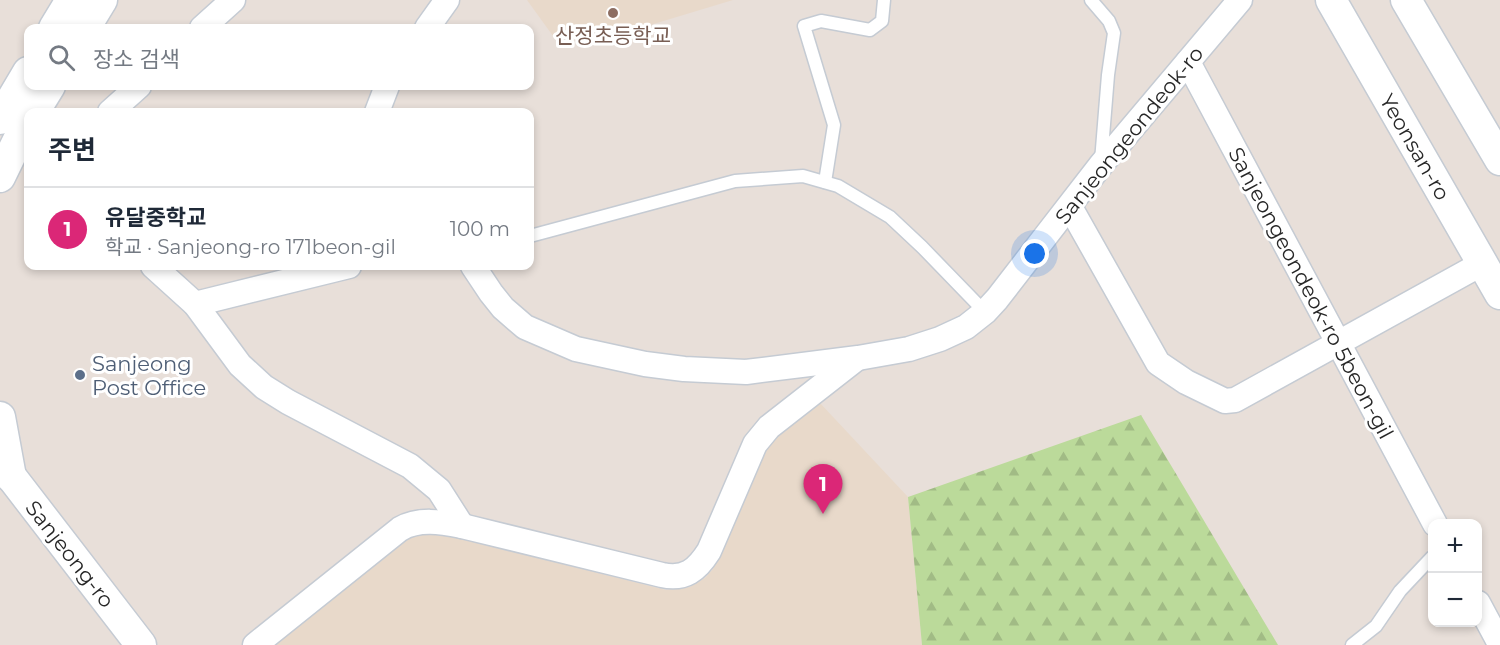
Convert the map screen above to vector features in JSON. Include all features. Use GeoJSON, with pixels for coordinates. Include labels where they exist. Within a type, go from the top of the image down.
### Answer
{"type":"FeatureCollection","features":[{"type":"Feature","properties":{"kind":"street"},"geometry":{"type":"LineString","coordinates":[[57,24],[72,0]]}},
{"type":"Feature","properties":{"kind":"street"},"geometry":{"type":"LineString","coordinates":[[87,24],[102,0]]}},
{"type":"Feature","properties":{"kind":"street"},"geometry":{"type":"LineString","coordinates":[[206,24],[233,0]]}},
{"type":"Feature","properties":{"kind":"street"},"geometry":{"type":"LineString","coordinates":[[430,24],[447,0]]}},
{"type":"Feature","properties":{"kind":"street","name":"Sanjeongeondeok-ro"},"geometry":{"type":"LineString","coordinates":[[476,270],[503,308],[525,327],[576,349],[645,364],[684,369],[746,372],[858,358],[909,349],[940,339],[966,327],[997,299],[1100,166],[1239,0]]}},
{"type":"Feature","properties":{"kind":"street","name":"Yeonsan-ro"},"geometry":{"type":"LineString","coordinates":[[1331,0],[1500,294]]}},
{"type":"Feature","properties":{"kind":"street"},"geometry":{"type":"LineString","coordinates":[[1406,0],[1500,160]]}},
{"type":"Feature","properties":{"kind":"street","name":"Sanjeongeondeok-ro 5beon-gil"},"geometry":{"type":"LineString","coordinates":[[1188,62],[1432,519]]}},
{"type":"Feature","properties":{"kind":"street"},"geometry":{"type":"LineString","coordinates":[[0,199],[2,174],[22,126],[26,90]]}},
{"type":"Feature","properties":{"kind":"street"},"geometry":{"type":"LineString","coordinates":[[35,108],[47,90]]}},
{"type":"Feature","properties":{"kind":"street"},"geometry":{"type":"LineString","coordinates":[[115,108],[135,90]]}},
{"type":"Feature","properties":{"kind":"street"},"geometry":{"type":"LineString","coordinates":[[378,108],[385,90]]}},
{"type":"Feature","properties":{"kind":"street"},"geometry":{"type":"LineString","coordinates":[[1070,207],[1158,363],[1186,382],[1225,401],[1235,400],[1482,263]]}},
{"type":"Feature","properties":{"kind":"street"},"geometry":{"type":"LineString","coordinates":[[157,270],[195,304],[240,365],[264,387],[410,466],[439,490],[462,526]]}},
{"type":"Feature","properties":{"kind":"street"},"geometry":{"type":"LineString","coordinates":[[195,304],[333,270]]}},
{"type":"Feature","properties":{"kind":"street"},"geometry":{"type":"LineString","coordinates":[[255,645],[408,524],[444,522],[662,575],[674,577],[687,574],[703,561],[709,551],[755,444],[769,427],[858,358]]}},
{"type":"Feature","properties":{"kind":"street"},"geometry":{"type":"LineString","coordinates":[[0,417],[4,471]]}},
{"type":"Feature","properties":{"kind":"street","name":"Sanjeong-ro"},"geometry":{"type":"LineString","coordinates":[[4,471],[141,645]]}},
{"type":"Feature","properties":{"kind":"street"},"geometry":{"type":"LineString","coordinates":[[1482,610],[1500,644]]}},
{"type":"Feature","properties":{"kind":"lane"},"geometry":{"type":"LineString","coordinates":[[825,182],[834,125],[804,26],[821,21],[870,30],[882,21],[884,0]]}},
{"type":"Feature","properties":{"kind":"lane"},"geometry":{"type":"LineString","coordinates":[[1091,0],[1109,21],[1114,33],[1100,166]]}},
{"type":"Feature","properties":{"kind":"lane"},"geometry":{"type":"LineString","coordinates":[[534,235],[735,181],[803,176],[837,186],[890,217],[985,312]]}},
{"type":"Feature","properties":{"kind":"lane"},"geometry":{"type":"LineString","coordinates":[[1352,645],[1376,626],[1400,591],[1428,561]]}},
{"type":"Feature","properties":{"kind":"shaded area","name":"산정초등학교"},"geometry":{"type":"Polygon","coordinates":[[[527,0],[733,0],[647,26],[553,36],[527,0]]]}},
{"type":"Feature","properties":{"kind":"shaded area"},"geometry":{"type":"Polygon","coordinates":[[[820,403],[908,497],[922,645],[275,645],[416,531],[440,533],[666,590],[690,587],[705,578],[713,569],[767,438],[820,403]]]}},
{"type":"Feature","properties":{"kind":"green space"},"geometry":{"type":"Polygon","coordinates":[[[1141,415],[1278,645],[922,645],[908,497],[1141,415]]]}},
{"type":"Feature","properties":{"kind":"place","name":"산정초등학교"},"geometry":{"type":"Point","coordinates":[613,13]}},
{"type":"Feature","properties":{"kind":"place","name":"Sanjeong Post Office"},"geometry":{"type":"Point","coordinates":[80,375]}},
{"type":"Feature","properties":{"kind":"place","name":"유달중학교"},"geometry":{"type":"Point","coordinates":[823,514]}}]}
